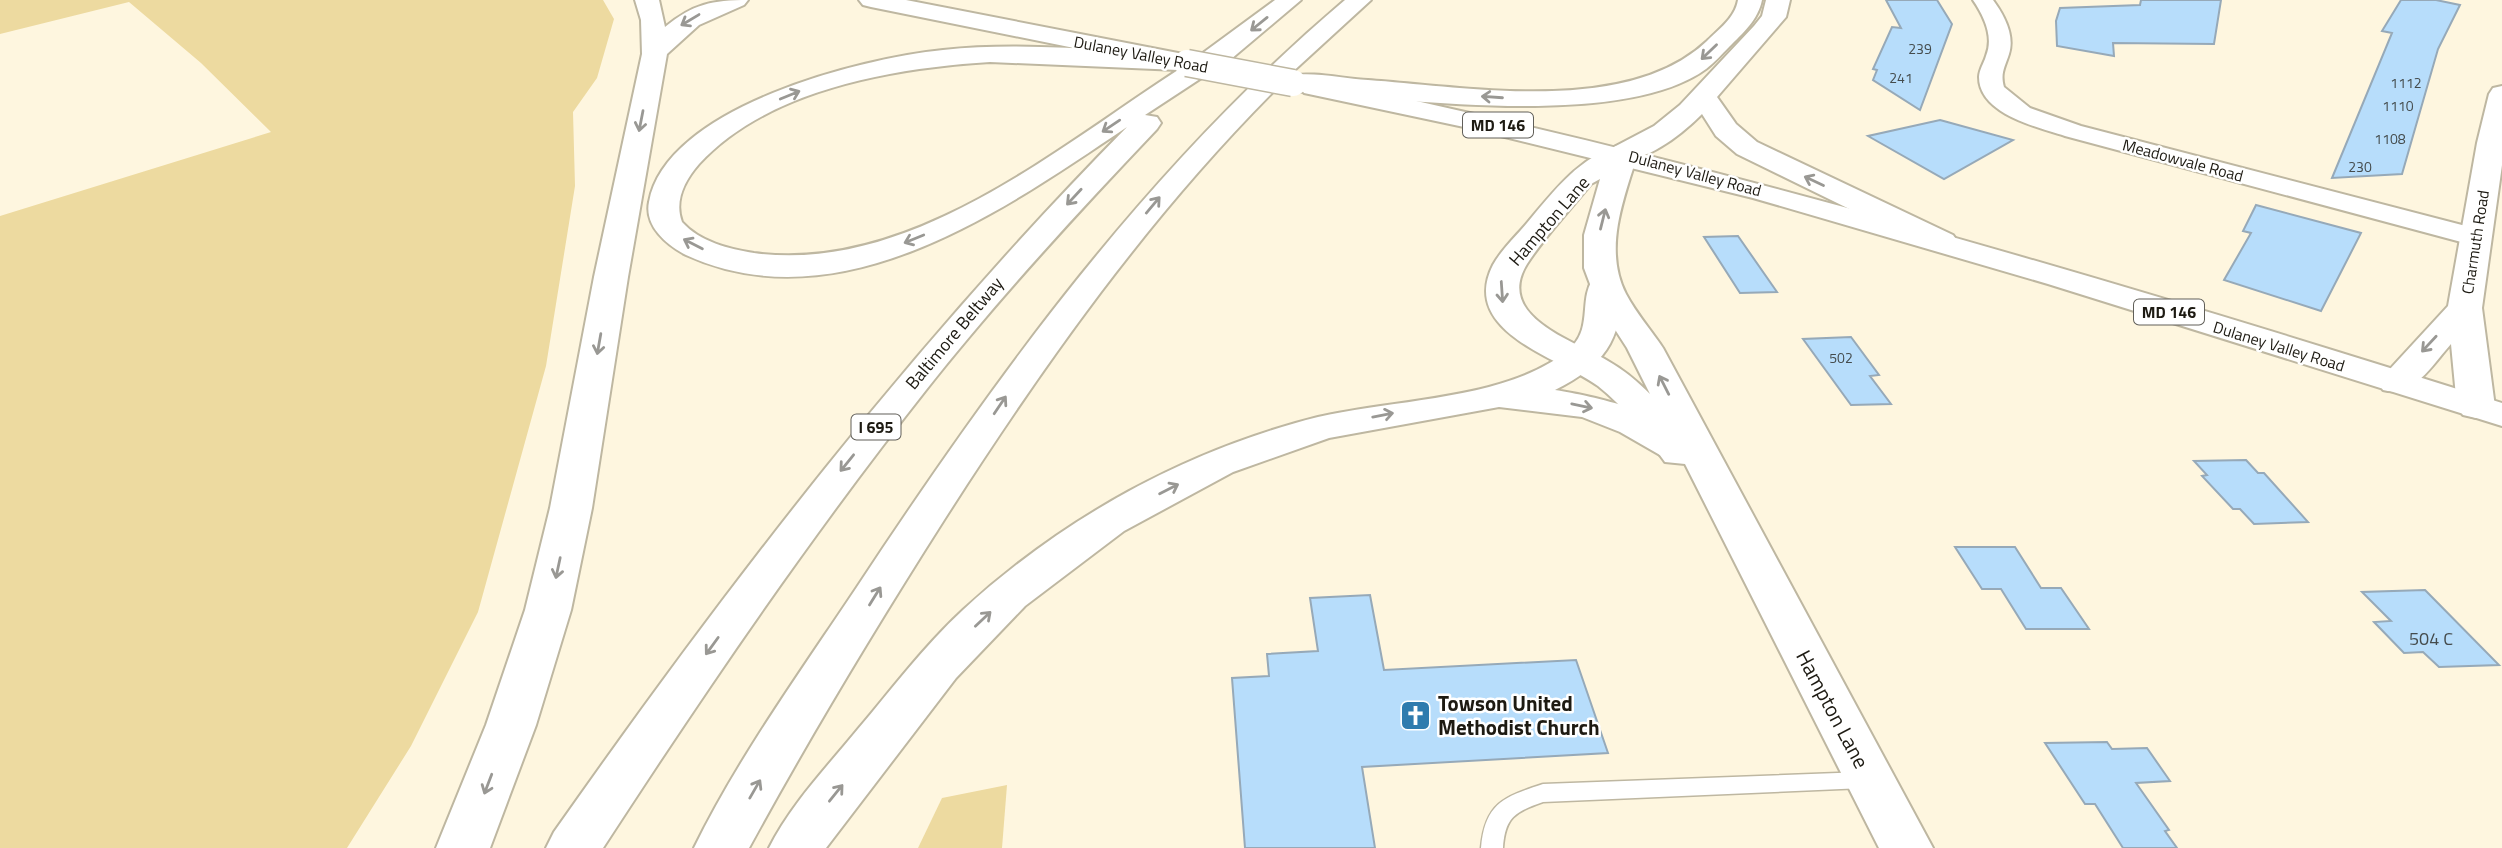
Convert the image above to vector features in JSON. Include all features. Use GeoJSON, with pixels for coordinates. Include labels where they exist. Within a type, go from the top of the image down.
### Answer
{"type":"FeatureCollection","features":[{"type":"Feature","properties":{"kind":"main road"},"geometry":{"type":"LineString","coordinates":[[463,848],[511,725],[548,610],[570,508],[611,277],[655,54],[653,20],[648,0]]}},
{"type":"Feature","properties":{"kind":"main road"},"geometry":{"type":"LineString","coordinates":[[655,54],[667,36],[684,23],[736,0]]}},
{"type":"Feature","properties":{"kind":"main road","name":"Dulaney Valley Road"},"geometry":{"type":"LineString","coordinates":[[871,0],[1101,52],[1187,63],[1292,70],[1623,153],[1942,242],[2489,411]]}},
{"type":"Feature","properties":{"kind":"main road","name":"Baltimore Beltway"},"geometry":{"type":"LineString","coordinates":[[573,848],[651,731],[805,516],[942,345],[1101,168],[1164,105],[1289,0]]}},
{"type":"Feature","properties":{"kind":"main road"},"geometry":{"type":"LineString","coordinates":[[721,848],[778,748],[1029,362],[1114,251],[1176,178],[1292,70],[1360,0]]}},
{"type":"Feature","properties":{"kind":"main road"},"geometry":{"type":"LineString","coordinates":[[1292,70],[1381,0]]}},
{"type":"Feature","properties":{"kind":"main road"},"geometry":{"type":"LineString","coordinates":[[1378,93],[1538,99],[1601,96],[1628,91],[1676,77],[1697,64],[1738,24],[1748,11],[1750,0]]}},
{"type":"Feature","properties":{"kind":"main road"},"geometry":{"type":"LineString","coordinates":[[1623,153],[1678,122],[1704,97],[1774,17],[1778,0]]}},
{"type":"Feature","properties":{"kind":"main road"},"geometry":{"type":"LineString","coordinates":[[1101,52],[962,54],[886,65],[808,88],[743,117],[696,150],[681,167],[665,197],[663,212],[667,224],[681,238],[702,249],[758,263],[825,262],[898,246],[966,216],[1033,178],[1229,48]]}},
{"type":"Feature","properties":{"kind":"main road","name":"Charmuth Road"},"geometry":{"type":"LineString","coordinates":[[2489,411],[2465,308],[2474,237],[2496,145],[2502,94]]}},
{"type":"Feature","properties":{"kind":"main road"},"geometry":{"type":"LineString","coordinates":[[1704,97],[1732,137],[1747,148],[1942,242]]}},
{"type":"Feature","properties":{"kind":"main road","name":"Hampton Lane"},"geometry":{"type":"LineString","coordinates":[[1623,153],[1599,236],[1599,258],[1605,286],[1646,348],[1906,848]]}},
{"type":"Feature","properties":{"kind":"main road","name":"Hampton Lane"},"geometry":{"type":"LineString","coordinates":[[1623,153],[1581,178],[1502,279],[1499,293],[1505,309],[1520,325],[1543,342],[1581,359],[1612,379],[1638,404],[1674,446],[1740,533]]}},
{"type":"Feature","properties":{"kind":"main road"},"geometry":{"type":"LineString","coordinates":[[796,848],[813,822],[903,710],[980,622],[1049,564],[1119,515],[1256,449],[1327,426],[1490,398],[1546,380],[1581,359],[1597,339],[1605,316],[1605,286]]}},
{"type":"Feature","properties":{"kind":"main road","name":"Charmuth Road"},"geometry":{"type":"LineString","coordinates":[[2396,382],[2465,308]]}},
{"type":"Feature","properties":{"kind":"main road"},"geometry":{"type":"LineString","coordinates":[[1490,398],[1541,399],[1612,413],[1637,423],[1674,446]]}},
{"type":"Feature","properties":{"kind":"street","name":"Meadowvale Road"},"geometry":{"type":"LineString","coordinates":[[1983,0],[1998,29],[2000,50],[1990,76],[1992,90],[2004,102],[2027,116],[2073,131],[2474,237]]}},
{"type":"Feature","properties":{"kind":"lane"},"geometry":{"type":"LineString","coordinates":[[1492,848],[1497,818],[1509,804],[1544,793],[1870,780]]}},
{"type":"Feature","properties":{"kind":"shaded area"},"geometry":{"type":"Polygon","coordinates":[[[0,0],[603,0],[614,19],[597,78],[573,112],[575,186],[546,366],[478,612],[411,746],[347,848],[0,848],[0,216],[271,132],[201,63],[129,2],[0,34],[0,0]]]}},
{"type":"Feature","properties":{"kind":"shaded area"},"geometry":{"type":"Polygon","coordinates":[[[1007,785],[1002,848],[918,848],[942,798],[1007,785]]]}},
{"type":"Feature","properties":{"kind":"building"},"geometry":{"type":"Polygon","coordinates":[[[1886,0],[1937,0],[1952,24],[1920,110],[1873,80],[1877,70],[1873,69],[1892,27],[1901,28],[1886,0]]]}},
{"type":"Feature","properties":{"kind":"building"},"geometry":{"type":"Polygon","coordinates":[[[2141,0],[2221,0],[2214,44],[2113,43],[2114,56],[2057,46],[2056,21],[2060,8],[2140,5],[2141,0]]]}},
{"type":"Feature","properties":{"kind":"building"},"geometry":{"type":"Polygon","coordinates":[[[2401,0],[2436,0],[2460,5],[2438,49],[2402,174],[2332,178],[2392,33],[2382,31],[2401,0]]]}},
{"type":"Feature","properties":{"kind":"building"},"geometry":{"type":"Polygon","coordinates":[[[1940,120],[2013,140],[1944,179],[1868,136],[1940,120]]]}},
{"type":"Feature","properties":{"kind":"building"},"geometry":{"type":"Polygon","coordinates":[[[2256,205],[2361,233],[2321,311],[2224,280],[2251,233],[2243,231],[2256,205]]]}},
{"type":"Feature","properties":{"kind":"building"},"geometry":{"type":"Polygon","coordinates":[[[1738,236],[1777,292],[1740,293],[1704,237],[1738,236]]]}},
{"type":"Feature","properties":{"kind":"building"},"geometry":{"type":"Polygon","coordinates":[[[1851,337],[1879,375],[1870,376],[1891,404],[1851,405],[1803,339],[1851,337]]]}},
{"type":"Feature","properties":{"kind":"building"},"geometry":{"type":"Polygon","coordinates":[[[2246,460],[2258,473],[2264,473],[2308,522],[2254,524],[2240,509],[2233,509],[2202,476],[2207,475],[2194,461],[2246,460]]]}},
{"type":"Feature","properties":{"kind":"building"},"geometry":{"type":"Polygon","coordinates":[[[1955,547],[2015,547],[2041,588],[2061,588],[2089,629],[2026,629],[2001,589],[1982,589],[1955,547]]]}},
{"type":"Feature","properties":{"kind":"building"},"geometry":{"type":"Polygon","coordinates":[[[2425,590],[2499,665],[2439,667],[2423,652],[2404,653],[2374,622],[2391,621],[2362,592],[2425,590]]]}},
{"type":"Feature","properties":{"kind":"building","name":"Towson United Methodist Church"},"geometry":{"type":"Polygon","coordinates":[[[1370,595],[1384,670],[1576,660],[1608,753],[1362,767],[1375,848],[1245,848],[1232,678],[1269,676],[1267,654],[1318,651],[1310,598],[1370,595]]]}},
{"type":"Feature","properties":{"kind":"building"},"geometry":{"type":"Polygon","coordinates":[[[2107,742],[2112,749],[2147,748],[2170,781],[2136,783],[2169,830],[2165,831],[2177,848],[2123,848],[2095,804],[2085,804],[2045,743],[2107,742]]]}},
{"type":"Feature","properties":{"kind":"place","name":"Towson United Methodist Church"},"geometry":{"type":"Point","coordinates":[1415,715]}}]}
